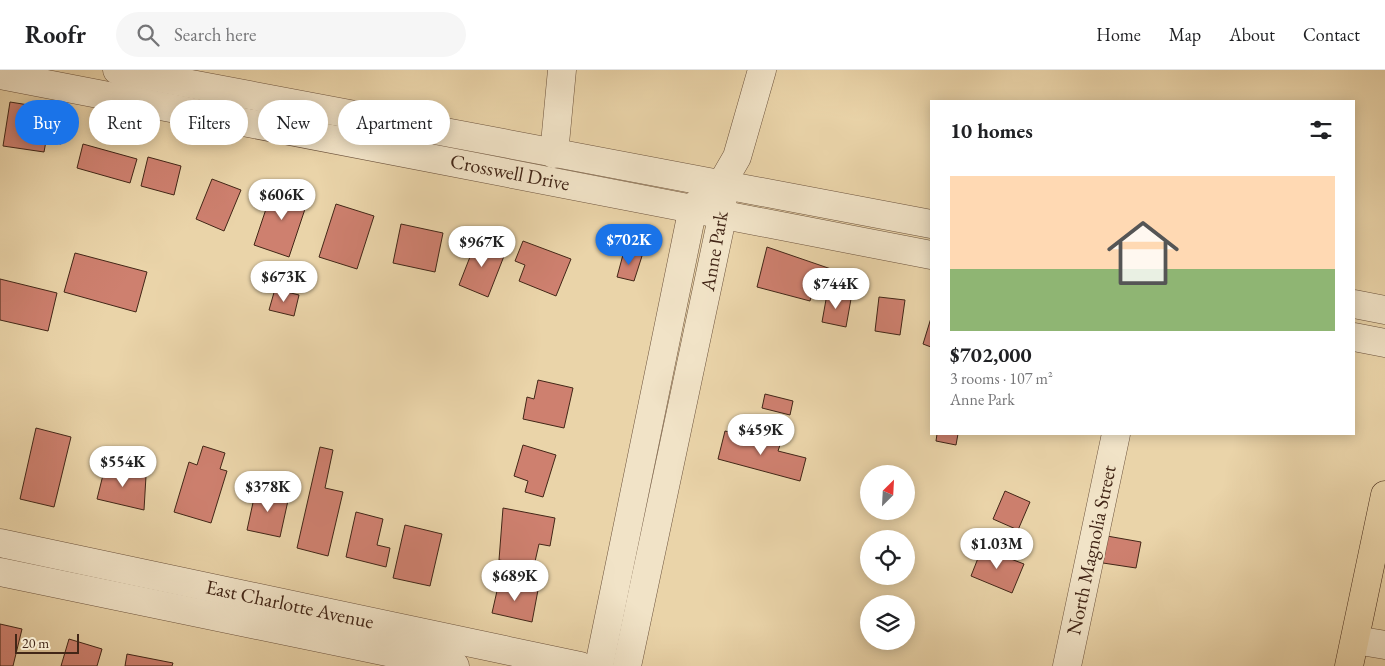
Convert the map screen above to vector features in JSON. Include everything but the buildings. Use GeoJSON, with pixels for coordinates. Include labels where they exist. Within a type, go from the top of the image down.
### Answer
{"type":"FeatureCollection","features":[{"type":"Feature","properties":{"kind":"main road"},"geometry":{"type":"LineString","coordinates":[[1349,666],[1385,495]]}},
{"type":"Feature","properties":{"kind":"street","name":"Crosswell Drive"},"geometry":{"type":"LineString","coordinates":[[116,70],[930,224]]}},
{"type":"Feature","properties":{"kind":"street"},"geometry":{"type":"LineString","coordinates":[[554,154],[562,70]]}},
{"type":"Feature","properties":{"kind":"street"},"geometry":{"type":"LineString","coordinates":[[722,183],[737,157],[762,70]]}},
{"type":"Feature","properties":{"kind":"street","name":"Crosswell Drive"},"geometry":{"type":"LineString","coordinates":[[0,75],[693,207],[930,255]]}},
{"type":"Feature","properties":{"kind":"street","name":"Anne Park"},"geometry":{"type":"LineString","coordinates":[[599,666],[693,207],[722,183]]}},
{"type":"Feature","properties":{"kind":"street","name":"Anne Park"},"geometry":{"type":"LineString","coordinates":[[627,666],[723,213],[722,183]]}},
{"type":"Feature","properties":{"kind":"street"},"geometry":{"type":"LineString","coordinates":[[1355,304],[1385,310]]}},
{"type":"Feature","properties":{"kind":"street"},"geometry":{"type":"LineString","coordinates":[[1355,337],[1385,343]]}},
{"type":"Feature","properties":{"kind":"street","name":"North Magnolia Street"},"geometry":{"type":"LineString","coordinates":[[1067,666],[1116,435]]}},
{"type":"Feature","properties":{"kind":"street","name":"East Charlotte Avenue"},"geometry":{"type":"LineString","coordinates":[[0,543],[564,664]]}},
{"type":"Feature","properties":{"kind":"street","name":"East Charlotte Avenue"},"geometry":{"type":"LineString","coordinates":[[0,572],[455,666]]}},
{"type":"Feature","properties":{"kind":"street"},"geometry":{"type":"LineString","coordinates":[[1355,640],[1385,645]]}}]}
